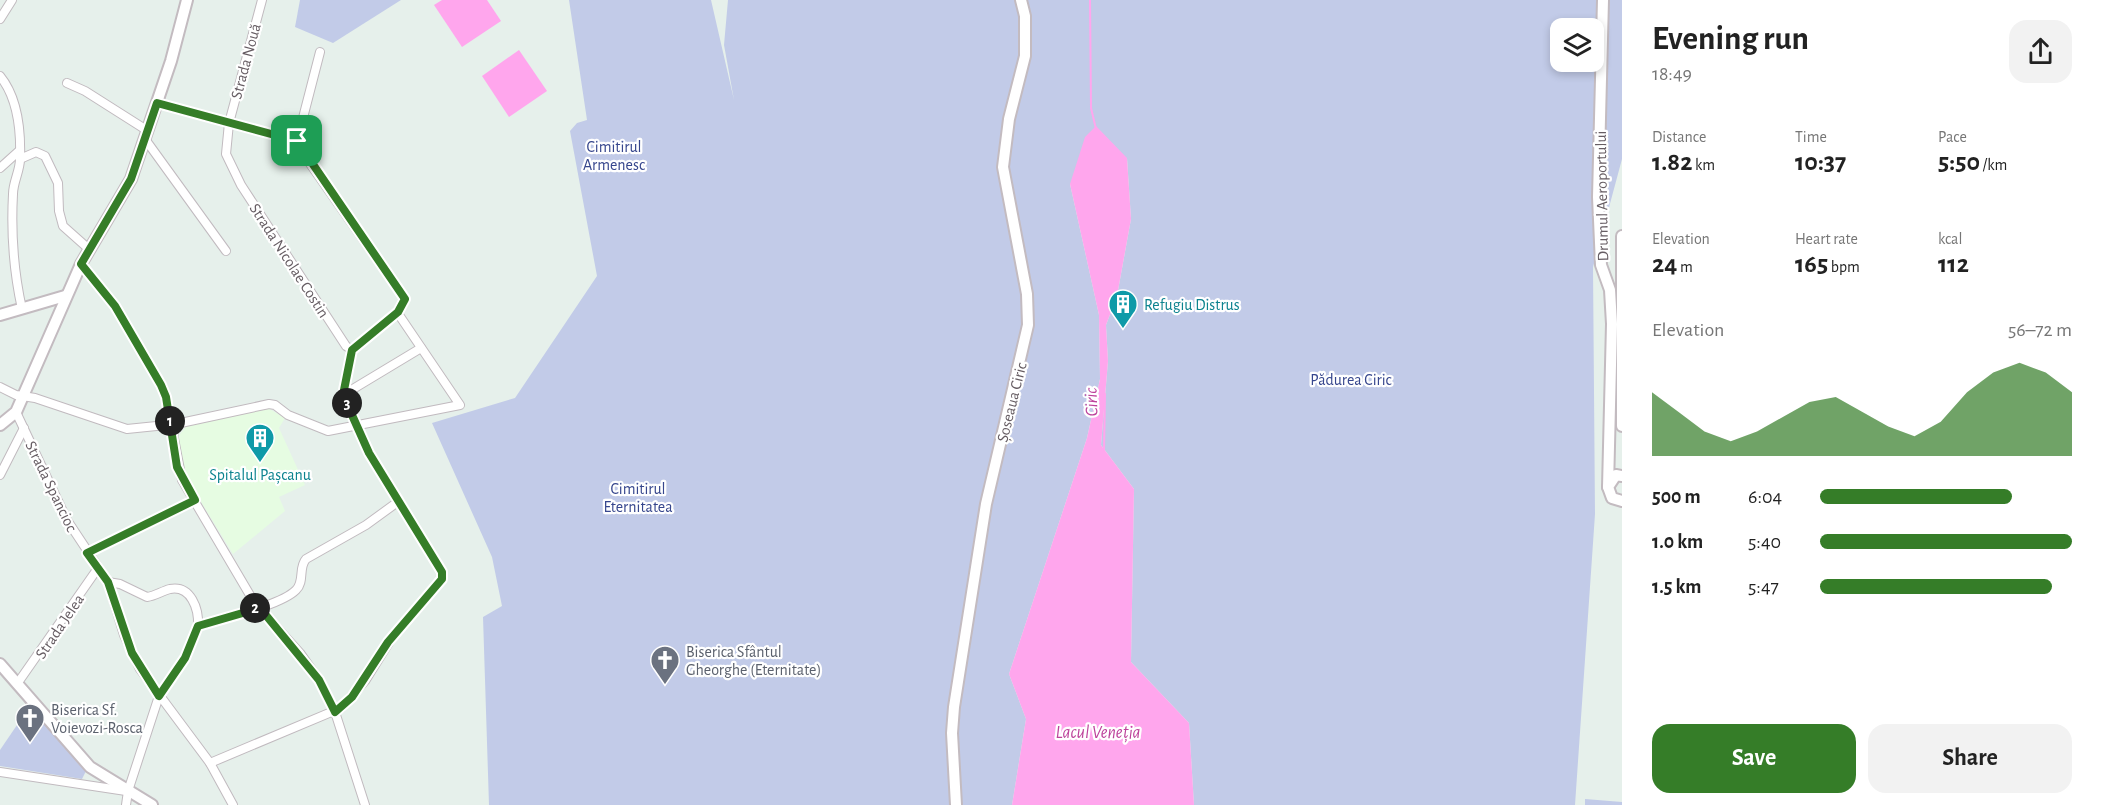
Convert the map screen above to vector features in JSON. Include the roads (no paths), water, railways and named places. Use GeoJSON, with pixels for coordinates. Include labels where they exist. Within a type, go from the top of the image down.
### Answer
{"type":"FeatureCollection","features":[{"type":"Feature","properties":{"kind":"street"},"geometry":{"type":"LineString","coordinates":[[0,19],[12,0]]}},
{"type":"Feature","properties":{"kind":"street"},"geometry":{"type":"LineString","coordinates":[[0,425],[16,412],[65,296],[131,179],[188,0]]}},
{"type":"Feature","properties":{"kind":"street","name":"Strada Nouă"},"geometry":{"type":"LineString","coordinates":[[229,123],[262,0]]}},
{"type":"Feature","properties":{"kind":"street","name":"Șoseaua Ciric"},"geometry":{"type":"LineString","coordinates":[[956,805],[952,733],[956,696],[986,504],[1028,326],[1028,294],[1003,167],[1009,119],[1025,56],[1024,16],[1021,0]]}},
{"type":"Feature","properties":{"kind":"street","name":"Drumul Aeroportului"},"geometry":{"type":"LineString","coordinates":[[1603,0],[1598,197],[1601,265],[1610,290],[1612,324],[1608,487]]}},
{"type":"Feature","properties":{"kind":"street"},"geometry":{"type":"LineString","coordinates":[[297,141],[320,52]]}},
{"type":"Feature","properties":{"kind":"street"},"geometry":{"type":"LineString","coordinates":[[0,76],[13,94],[20,155],[13,192],[13,208],[15,258],[22,309]]}},
{"type":"Feature","properties":{"kind":"street"},"geometry":{"type":"LineString","coordinates":[[67,83],[85,91],[146,135],[226,251]]}},
{"type":"Feature","properties":{"kind":"street"},"geometry":{"type":"LineString","coordinates":[[157,103],[297,141],[405,299],[398,312],[352,350],[343,395],[377,468],[442,572],[442,579],[388,642],[352,697],[335,712],[210,763]]}},
{"type":"Feature","properties":{"kind":"street","name":"Strada Nicolae Costin"},"geometry":{"type":"LineString","coordinates":[[229,123],[226,154],[241,185],[346,346],[352,350]]}},
{"type":"Feature","properties":{"kind":"street"},"geometry":{"type":"LineString","coordinates":[[0,168],[20,155],[36,152],[45,156],[58,183],[59,211],[63,226],[90,250]]}},
{"type":"Feature","properties":{"kind":"street"},"geometry":{"type":"LineString","coordinates":[[1622,236],[1622,426]]}},
{"type":"Feature","properties":{"kind":"street"},"geometry":{"type":"LineString","coordinates":[[81,264],[115,306],[150,362],[166,397],[177,467],[239,578],[260,608],[319,680],[335,712],[365,805]]}},
{"type":"Feature","properties":{"kind":"street"},"geometry":{"type":"LineString","coordinates":[[0,315],[65,296]]}},
{"type":"Feature","properties":{"kind":"street"},"geometry":{"type":"LineString","coordinates":[[0,387],[16,394],[26,392],[127,429],[171,425],[269,404],[275,405],[314,427],[328,431],[460,405],[398,312]]}},
{"type":"Feature","properties":{"kind":"street"},"geometry":{"type":"LineString","coordinates":[[343,395],[421,348]]}},
{"type":"Feature","properties":{"kind":"street","name":"Strada Spancioc"},"geometry":{"type":"LineString","coordinates":[[16,412],[56,500],[87,553],[108,582],[132,653],[159,696],[210,763],[233,805]]}},
{"type":"Feature","properties":{"kind":"street"},"geometry":{"type":"LineString","coordinates":[[0,475],[24,428]]}},
{"type":"Feature","properties":{"kind":"street"},"geometry":{"type":"LineString","coordinates":[[1608,462],[1622,475]]}},
{"type":"Feature","properties":{"kind":"street"},"geometry":{"type":"LineString","coordinates":[[1622,475],[1616,475],[1608,487],[1612,498],[1622,501]]}},
{"type":"Feature","properties":{"kind":"street"},"geometry":{"type":"LineString","coordinates":[[87,553],[195,500]]}},
{"type":"Feature","properties":{"kind":"street"},"geometry":{"type":"LineString","coordinates":[[198,626],[260,608],[295,591],[300,585],[302,563],[306,559],[366,525],[399,501]]}},
{"type":"Feature","properties":{"kind":"street","name":"Strada Jelea"},"geometry":{"type":"LineString","coordinates":[[18,684],[98,568]]}},
{"type":"Feature","properties":{"kind":"street"},"geometry":{"type":"LineString","coordinates":[[108,582],[120,584],[147,597],[174,589],[183,591],[194,602],[198,626],[185,658],[159,696],[128,791],[126,805]]}},
{"type":"Feature","properties":{"kind":"street"},"geometry":{"type":"LineString","coordinates":[[0,664],[86,762],[152,805]]}},
{"type":"Feature","properties":{"kind":"street"},"geometry":{"type":"LineString","coordinates":[[0,771],[128,791]]}},
{"type":"Feature","properties":{"kind":"water"},"geometry":{"type":"Polygon","coordinates":[[[442,0],[487,0],[501,21],[462,47],[434,5],[442,0]]]}},
{"type":"Feature","properties":{"kind":"water"},"geometry":{"type":"Polygon","coordinates":[[[519,50],[547,91],[509,117],[482,76],[519,50]]]}},
{"type":"Feature","properties":{"kind":"water","name":"Lacul Veneția"},"geometry":{"type":"Polygon","coordinates":[[[1096,126],[1127,158],[1131,219],[1117,296],[1106,325],[1108,361],[1101,445],[1134,489],[1131,662],[1189,723],[1194,805],[1012,805],[1026,719],[1009,674],[1087,438],[1100,379],[1099,315],[1070,184],[1085,137],[1096,126]]]}},
{"type":"Feature","properties":{"kind":"waterway","name":"Ciric"},"geometry":{"type":"LineString","coordinates":[[1090,0],[1091,108],[1096,129]]}},
{"type":"Feature","properties":{"kind":"waterway","name":"Ciric"},"geometry":{"type":"LineString","coordinates":[[1104,451],[1105,394]]}},
{"type":"Feature","properties":{"kind":"place","name":"Refugiu Distrus"},"geometry":{"type":"Point","coordinates":[1123,330]}},
{"type":"Feature","properties":{"kind":"place","name":"Spitalul Pașcanu"},"geometry":{"type":"Point","coordinates":[260,464]}},
{"type":"Feature","properties":{"kind":"place","name":"Biserica Sfântul Gheorghe (Eternitate)"},"geometry":{"type":"Point","coordinates":[665,686]}},
{"type":"Feature","properties":{"kind":"place","name":"Biserica Sf. Voievozi-Rosca"},"geometry":{"type":"Point","coordinates":[30,744]}},
{"type":"Feature","properties":{"kind":"park label","name":"Cimitirul Armenesc"},"geometry":{"type":"Point","coordinates":[614,155]}},
{"type":"Feature","properties":{"kind":"park label","name":"Pădurea Ciric"},"geometry":{"type":"Point","coordinates":[1351,379]}},
{"type":"Feature","properties":{"kind":"park label","name":"Cimitirul Eternitatea"},"geometry":{"type":"Point","coordinates":[638,497]}}]}
